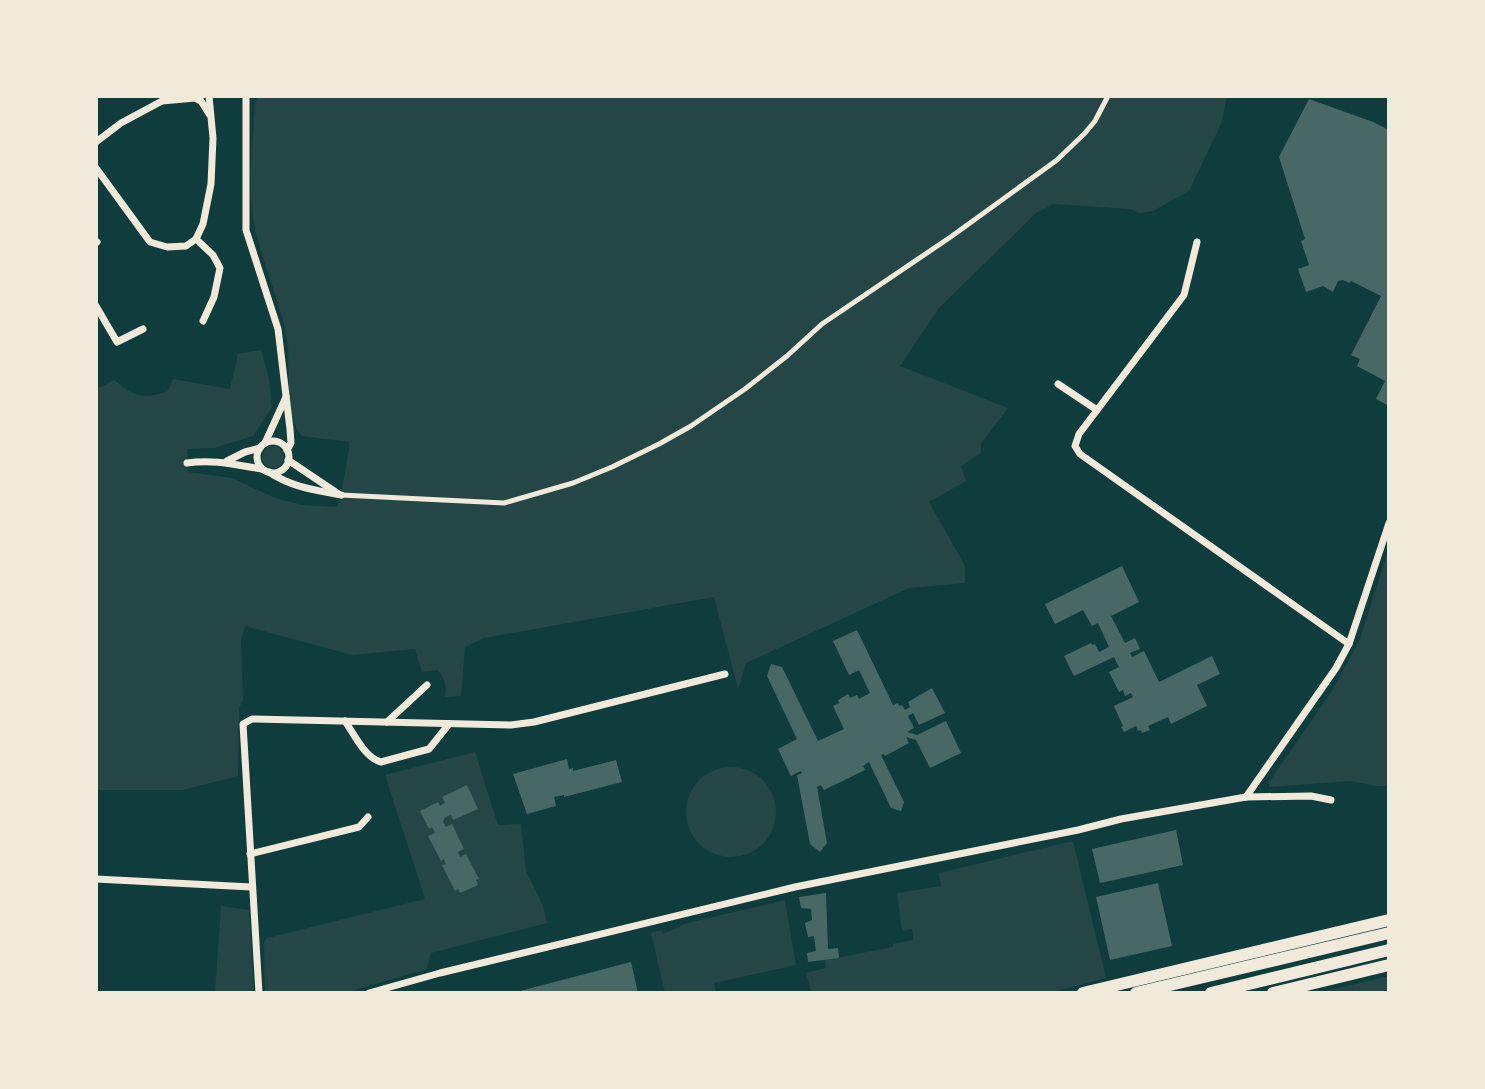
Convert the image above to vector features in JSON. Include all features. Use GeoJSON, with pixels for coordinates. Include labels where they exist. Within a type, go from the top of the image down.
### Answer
{"type":"FeatureCollection","features":[{"type":"Feature","properties":{"kind":"highway"},"geometry":{"type":"LineString","coordinates":[[1083,993],[1389,920]]}},
{"type":"Feature","properties":{"kind":"highway"},"geometry":{"type":"LineString","coordinates":[[1136,993],[1389,933]]}},
{"type":"Feature","properties":{"kind":"highway"},"geometry":{"type":"LineString","coordinates":[[1211,993],[1389,950]]}},
{"type":"Feature","properties":{"kind":"highway"},"geometry":{"type":"LineString","coordinates":[[1273,993],[1389,965]]}},
{"type":"Feature","properties":{"kind":"street"},"geometry":{"type":"LineString","coordinates":[[153,96],[153,106]]}},
{"type":"Feature","properties":{"kind":"street"},"geometry":{"type":"LineString","coordinates":[[96,168],[150,242],[158,246],[186,246],[196,239],[203,224],[211,184],[209,96]]}},
{"type":"Feature","properties":{"kind":"street"},"geometry":{"type":"LineString","coordinates":[[248,96],[246,230],[278,329],[290,429],[291,443],[287,450]]}},
{"type":"Feature","properties":{"kind":"street"},"geometry":{"type":"LineString","coordinates":[[286,397],[257,461],[282,482],[341,495],[504,503],[573,483],[659,444],[745,389],[822,324],[952,236],[1057,160],[1090,127],[1108,96]]}},
{"type":"Feature","properties":{"kind":"street"},"geometry":{"type":"LineString","coordinates":[[96,142],[121,123],[162,101],[196,97],[211,117]]}},
{"type":"Feature","properties":{"kind":"street"},"geometry":{"type":"LineString","coordinates":[[196,239],[213,255],[220,268],[214,297],[203,321]]}},
{"type":"Feature","properties":{"kind":"street"},"geometry":{"type":"LineString","coordinates":[[1197,242],[1184,295],[1079,434],[1075,446],[1080,454],[1349,644]]}},
{"type":"Feature","properties":{"kind":"street"},"geometry":{"type":"LineString","coordinates":[[96,306],[117,342],[143,329]]}},
{"type":"Feature","properties":{"kind":"street"},"geometry":{"type":"LineString","coordinates":[[1058,384],[1097,410]]}},
{"type":"Feature","properties":{"kind":"street"},"geometry":{"type":"LineString","coordinates":[[227,461],[262,446],[280,443],[287,450],[289,460],[341,495]]}},
{"type":"Feature","properties":{"kind":"street"},"geometry":{"type":"LineString","coordinates":[[187,463],[204,460],[227,461],[278,472],[289,460]]}},
{"type":"Feature","properties":{"kind":"street"},"geometry":{"type":"LineString","coordinates":[[1246,797],[1336,668],[1349,644],[1389,523]]}},
{"type":"Feature","properties":{"kind":"street"},"geometry":{"type":"LineString","coordinates":[[259,993],[243,724],[252,719],[511,725],[534,722],[725,674]]}},
{"type":"Feature","properties":{"kind":"street"},"geometry":{"type":"LineString","coordinates":[[387,722],[427,685]]}},
{"type":"Feature","properties":{"kind":"street"},"geometry":{"type":"LineString","coordinates":[[345,721],[369,755],[381,762],[429,749],[449,724]]}},
{"type":"Feature","properties":{"kind":"street"},"geometry":{"type":"LineString","coordinates":[[369,993],[440,973],[795,887],[1121,819],[1246,797],[1311,796],[1331,800]]}},
{"type":"Feature","properties":{"kind":"street"},"geometry":{"type":"LineString","coordinates":[[250,854],[359,827],[368,817]]}},
{"type":"Feature","properties":{"kind":"street"},"geometry":{"type":"LineString","coordinates":[[96,879],[251,887]]}},
{"type":"Feature","properties":{"kind":"shaded area"},"geometry":{"type":"Polygon","coordinates":[[[258,96],[1227,96],[1221,124],[1189,191],[1153,211],[1139,213],[1131,209],[1054,204],[1036,213],[939,308],[900,366],[1008,408],[981,443],[981,453],[961,466],[966,481],[929,502],[965,566],[965,583],[909,588],[746,663],[738,689],[714,597],[484,638],[465,647],[461,696],[445,697],[446,686],[442,676],[438,670],[422,672],[415,649],[352,655],[245,626],[241,641],[243,700],[239,708],[238,776],[183,790],[99,790],[96,787],[96,386],[101,387],[114,380],[127,390],[145,396],[168,391],[173,379],[230,389],[238,354],[261,350],[269,379],[272,407],[253,436],[214,448],[187,449],[188,472],[232,478],[275,498],[303,505],[337,507],[340,502],[350,442],[302,436],[293,419],[286,333],[257,238],[252,209],[251,164],[255,104],[258,96]]]}},
{"type":"Feature","properties":{"kind":"shaded area"},"geometry":{"type":"Polygon","coordinates":[[[273,446],[283,453],[284,457],[277,467],[273,468],[263,461],[262,457],[269,447],[273,446]]]}},
{"type":"Feature","properties":{"kind":"shaded area"},"geometry":{"type":"Polygon","coordinates":[[[1389,548],[1389,786],[1351,781],[1269,787],[1269,782],[1332,691],[1360,639],[1389,548]]]}},
{"type":"Feature","properties":{"kind":"shaded area"},"geometry":{"type":"Polygon","coordinates":[[[475,752],[498,825],[521,824],[526,871],[543,906],[547,923],[431,953],[427,969],[344,993],[265,993],[264,942],[267,938],[425,899],[385,775],[475,752]]]}},
{"type":"Feature","properties":{"kind":"shaded area"},"geometry":{"type":"Polygon","coordinates":[[[731,767],[748,771],[763,780],[772,795],[776,812],[772,829],[763,844],[748,853],[731,857],[714,853],[699,844],[690,829],[686,812],[690,795],[699,780],[714,771],[731,767]]]}},
{"type":"Feature","properties":{"kind":"shaded area"},"geometry":{"type":"Polygon","coordinates":[[[1073,841],[1106,978],[1049,993],[812,993],[806,973],[826,968],[825,960],[893,947],[893,944],[913,940],[912,929],[902,931],[897,893],[941,886],[939,873],[1073,841]]]}},
{"type":"Feature","properties":{"kind":"shaded area"},"geometry":{"type":"Polygon","coordinates":[[[785,900],[796,965],[714,983],[716,993],[665,993],[651,933],[661,930],[663,934],[687,923],[785,900]]]}},
{"type":"Feature","properties":{"kind":"shaded area"},"geometry":{"type":"Polygon","coordinates":[[[221,906],[249,910],[254,993],[215,993],[221,906]]]}},
{"type":"Feature","properties":{"kind":"shaded area"},"geometry":{"type":"Polygon","coordinates":[[[1389,976],[1389,993],[1317,993],[1389,976]]]}},
{"type":"Feature","properties":{"kind":"building"},"geometry":{"type":"Polygon","coordinates":[[[1309,99],[1389,130],[1389,406],[1376,399],[1385,381],[1357,366],[1360,359],[1351,355],[1381,296],[1351,281],[1349,283],[1343,280],[1338,281],[1333,292],[1323,286],[1306,292],[1298,269],[1309,265],[1301,241],[1305,239],[1279,157],[1309,99]]]}},
{"type":"Feature","properties":{"kind":"building"},"geometry":{"type":"Polygon","coordinates":[[[1122,566],[1139,602],[1111,616],[1125,643],[1135,638],[1140,649],[1130,653],[1132,657],[1144,651],[1159,682],[1212,656],[1220,674],[1197,685],[1207,706],[1171,724],[1168,717],[1148,726],[1150,730],[1142,733],[1136,726],[1124,732],[1121,727],[1123,726],[1114,706],[1133,697],[1131,693],[1125,696],[1123,690],[1119,692],[1109,672],[1119,667],[1114,657],[1074,676],[1064,656],[1091,643],[1095,644],[1099,652],[1109,647],[1098,623],[1092,626],[1083,610],[1055,624],[1045,604],[1122,566]]]}},
{"type":"Feature","properties":{"kind":"building"},"geometry":{"type":"Polygon","coordinates":[[[857,630],[893,705],[898,703],[905,710],[910,707],[908,702],[932,688],[945,713],[919,725],[913,713],[908,716],[914,728],[907,732],[917,735],[946,721],[961,753],[930,768],[916,740],[906,737],[909,743],[885,756],[881,755],[904,802],[901,811],[891,808],[869,762],[863,766],[865,770],[824,790],[821,785],[817,787],[827,843],[820,852],[810,844],[797,775],[802,773],[801,771],[791,776],[778,749],[797,739],[767,676],[771,664],[782,667],[818,741],[844,729],[833,706],[848,694],[850,698],[857,695],[859,699],[870,693],[859,670],[849,675],[833,641],[857,630]]]}},
{"type":"Feature","properties":{"kind":"building"},"geometry":{"type":"Polygon","coordinates":[[[567,759],[569,769],[573,768],[573,771],[616,760],[622,782],[564,797],[554,797],[556,806],[527,814],[513,774],[567,759]]]}},
{"type":"Feature","properties":{"kind":"building"},"geometry":{"type":"Polygon","coordinates":[[[467,785],[478,809],[453,820],[451,815],[445,817],[443,822],[446,827],[452,824],[464,849],[458,852],[460,857],[466,854],[479,879],[476,880],[478,885],[460,893],[458,889],[455,891],[442,865],[446,864],[444,859],[441,861],[428,836],[435,833],[432,827],[429,829],[420,811],[438,802],[440,806],[445,803],[442,797],[467,785]]]}},
{"type":"Feature","properties":{"kind":"building"},"geometry":{"type":"Polygon","coordinates":[[[1176,830],[1183,865],[1100,883],[1092,849],[1176,830]]]}},
{"type":"Feature","properties":{"kind":"building"},"geometry":{"type":"Polygon","coordinates":[[[1158,883],[1172,946],[1110,960],[1096,897],[1158,883]]]}},
{"type":"Feature","properties":{"kind":"building"},"geometry":{"type":"Polygon","coordinates":[[[826,893],[828,949],[838,948],[839,958],[808,962],[807,953],[816,951],[814,936],[808,937],[805,923],[812,920],[811,909],[801,908],[799,897],[826,893]]]}},
{"type":"Feature","properties":{"kind":"building"},"geometry":{"type":"Polygon","coordinates":[[[631,962],[638,993],[516,993],[516,992],[631,962]]]}}]}
